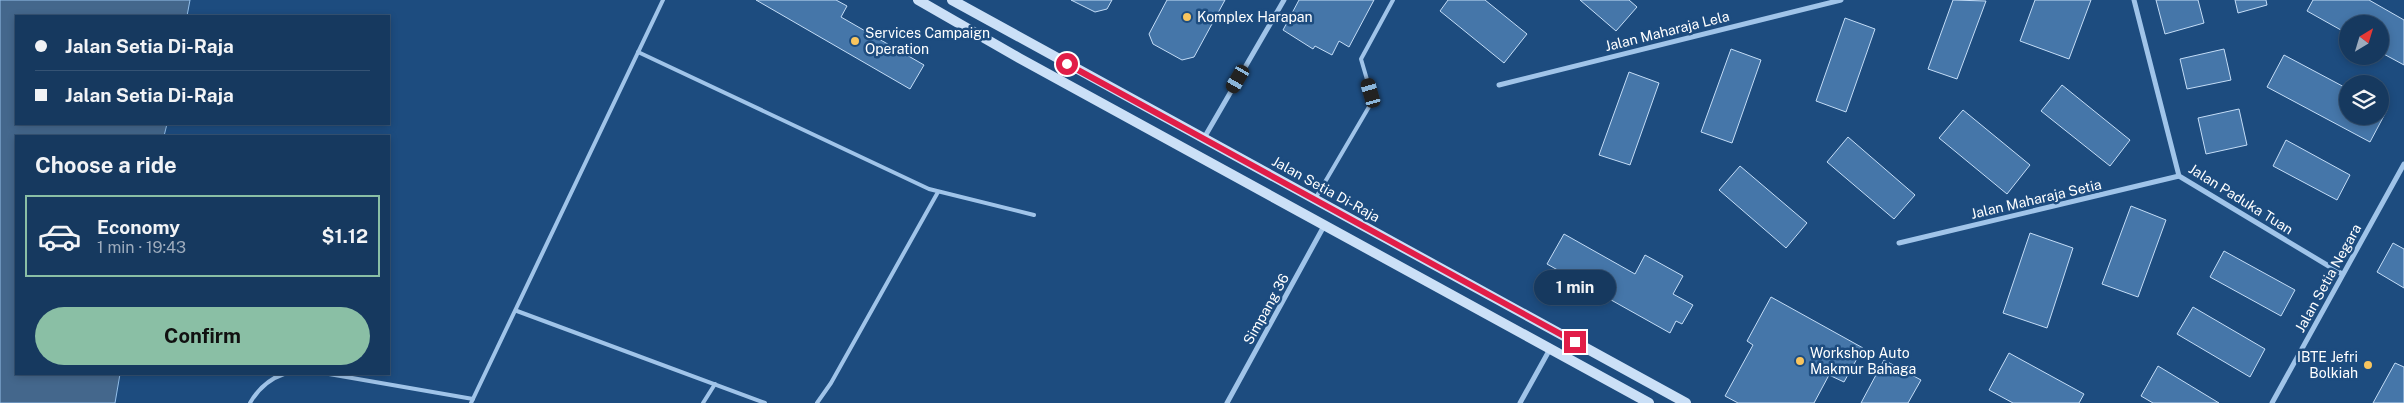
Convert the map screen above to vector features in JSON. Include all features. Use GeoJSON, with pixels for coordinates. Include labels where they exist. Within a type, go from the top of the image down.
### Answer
{"type":"FeatureCollection","features":[{"type":"Feature","properties":{"kind":"main road"},"geometry":{"type":"LineString","coordinates":[[918,0],[1028,63],[1649,403]]}},
{"type":"Feature","properties":{"kind":"main road","name":"Jalan Setia Di-Raja"},"geometry":{"type":"LineString","coordinates":[[952,0],[1686,403]]}},
{"type":"Feature","properties":{"kind":"street"},"geometry":{"type":"LineString","coordinates":[[1204,138],[1284,0]]}},
{"type":"Feature","properties":{"kind":"street","name":"Jalan Maharaja Lela"},"geometry":{"type":"LineString","coordinates":[[1499,84],[1841,0]]}},
{"type":"Feature","properties":{"kind":"street","name":"Jalan Paduka Tuan"},"geometry":{"type":"LineString","coordinates":[[2134,0],[2179,176],[2342,274]]}},
{"type":"Feature","properties":{"kind":"street","name":"Jalan Setia Negara"},"geometry":{"type":"LineString","coordinates":[[2272,403],[2404,164]]}},
{"type":"Feature","properties":{"kind":"street","name":"Jalan Maharaja Setia"},"geometry":{"type":"LineString","coordinates":[[1899,243],[2179,176]]}},
{"type":"Feature","properties":{"kind":"street","name":"Simpang 36"},"geometry":{"type":"LineString","coordinates":[[1227,403],[1324,226]]}},
{"type":"Feature","properties":{"kind":"street"},"geometry":{"type":"LineString","coordinates":[[1520,403],[1550,349]]}},
{"type":"Feature","properties":{"kind":"lane"},"geometry":{"type":"LineString","coordinates":[[333,375],[472,401],[663,0]]}},
{"type":"Feature","properties":{"kind":"lane"},"geometry":{"type":"LineString","coordinates":[[1315,199],[1373,100],[1361,59],[1394,0]]}},
{"type":"Feature","properties":{"kind":"lane"},"geometry":{"type":"LineString","coordinates":[[638,52],[938,192],[1034,215]]}},
{"type":"Feature","properties":{"kind":"lane"},"geometry":{"type":"LineString","coordinates":[[817,403],[831,383],[938,192]]}},
{"type":"Feature","properties":{"kind":"lane"},"geometry":{"type":"LineString","coordinates":[[517,310],[765,403]]}},
{"type":"Feature","properties":{"kind":"lane"},"geometry":{"type":"LineString","coordinates":[[250,403],[255,394],[272,378],[281,375]]}},
{"type":"Feature","properties":{"kind":"lane"},"geometry":{"type":"LineString","coordinates":[[703,403],[715,384]]}},
{"type":"Feature","properties":{"kind":"water"},"geometry":{"type":"Polygon","coordinates":[[[0,0],[190,0],[187,15],[15,15],[15,125],[167,125],[164,135],[15,135],[15,375],[120,375],[115,403],[0,403],[0,0]]]}},
{"type":"Feature","properties":{"kind":"building","name":"Services Campaign Operation"},"geometry":{"type":"Polygon","coordinates":[[[756,0],[836,0],[847,6],[841,17],[924,65],[910,89],[756,0]]]}},
{"type":"Feature","properties":{"kind":"building"},"geometry":{"type":"Polygon","coordinates":[[[1071,0],[1112,0],[1107,9],[1095,12],[1071,0]]]}},
{"type":"Feature","properties":{"kind":"building","name":"Komplex Harapan"},"geometry":{"type":"Polygon","coordinates":[[[1167,0],[1225,0],[1194,57],[1182,60],[1153,44],[1149,34],[1167,0]]]}},
{"type":"Feature","properties":{"kind":"building"},"geometry":{"type":"Polygon","coordinates":[[[1299,0],[1374,0],[1349,47],[1339,41],[1332,55],[1315,46],[1313,49],[1283,30],[1299,0]]]}},
{"type":"Feature","properties":{"kind":"building"},"geometry":{"type":"Polygon","coordinates":[[[1448,0],[1485,0],[1527,34],[1504,63],[1440,11],[1448,0]]]}},
{"type":"Feature","properties":{"kind":"building"},"geometry":{"type":"Polygon","coordinates":[[[1580,0],[1629,0],[1637,7],[1616,31],[1580,0]]]}},
{"type":"Feature","properties":{"kind":"building"},"geometry":{"type":"Polygon","coordinates":[[[1953,0],[1986,1],[1957,79],[1928,69],[1953,0]]]}},
{"type":"Feature","properties":{"kind":"building"},"geometry":{"type":"Polygon","coordinates":[[[2035,0],[2091,0],[2069,59],[2020,41],[2035,0]]]}},
{"type":"Feature","properties":{"kind":"building"},"geometry":{"type":"Polygon","coordinates":[[[2156,0],[2198,0],[2204,23],[2165,34],[2156,0]]]}},
{"type":"Feature","properties":{"kind":"building"},"geometry":{"type":"Polygon","coordinates":[[[2235,0],[2266,0],[2267,5],[2238,13],[2235,0]]]}},
{"type":"Feature","properties":{"kind":"building"},"geometry":{"type":"Polygon","coordinates":[[[2313,0],[2369,0],[2404,20],[2404,65],[2389,57],[2389,15],[2339,15],[2339,29],[2307,11],[2313,0]]]}},
{"type":"Feature","properties":{"kind":"building"},"geometry":{"type":"Polygon","coordinates":[[[1845,18],[1875,29],[1846,112],[1816,101],[1845,18]]]}},
{"type":"Feature","properties":{"kind":"building"},"geometry":{"type":"Polygon","coordinates":[[[1731,49],[1761,60],[1732,143],[1701,132],[1731,49]]]}},
{"type":"Feature","properties":{"kind":"building"},"geometry":{"type":"Polygon","coordinates":[[[2224,49],[2231,80],[2187,89],[2180,59],[2224,49]]]}},
{"type":"Feature","properties":{"kind":"building"},"geometry":{"type":"Polygon","coordinates":[[[2284,55],[2339,84],[2339,125],[2379,125],[2370,142],[2267,87],[2284,55]]]}},
{"type":"Feature","properties":{"kind":"building"},"geometry":{"type":"Polygon","coordinates":[[[1629,72],[1659,83],[1630,165],[1599,155],[1629,72]]]}},
{"type":"Feature","properties":{"kind":"building"},"geometry":{"type":"Polygon","coordinates":[[[2062,85],[2130,140],[2110,166],[2041,111],[2062,85]]]}},
{"type":"Feature","properties":{"kind":"building"},"geometry":{"type":"Polygon","coordinates":[[[2239,109],[2247,145],[2206,154],[2198,118],[2239,109]]]}},
{"type":"Feature","properties":{"kind":"building"},"geometry":{"type":"Polygon","coordinates":[[[1963,110],[2030,165],[2007,194],[1939,138],[1963,110]]]}},
{"type":"Feature","properties":{"kind":"building"},"geometry":{"type":"Polygon","coordinates":[[[1848,137],[1915,195],[1894,219],[1827,162],[1848,137]]]}},
{"type":"Feature","properties":{"kind":"building"},"geometry":{"type":"Polygon","coordinates":[[[2286,140],[2350,175],[2337,200],[2273,166],[2286,140]]]}},
{"type":"Feature","properties":{"kind":"building"},"geometry":{"type":"Polygon","coordinates":[[[1740,166],[1807,223],[1786,248],[1719,190],[1740,166]]]}},
{"type":"Feature","properties":{"kind":"building"},"geometry":{"type":"Polygon","coordinates":[[[2131,206],[2166,220],[2138,297],[2102,284],[2131,206]]]}},
{"type":"Feature","properties":{"kind":"building"},"geometry":{"type":"Polygon","coordinates":[[[2030,233],[2073,248],[2047,328],[2003,313],[2030,233]]]}},
{"type":"Feature","properties":{"kind":"building"},"geometry":{"type":"Polygon","coordinates":[[[1564,234],[1635,274],[1645,255],[1683,276],[1673,294],[1693,305],[1682,324],[1676,321],[1670,333],[1547,264],[1564,234]]]}},
{"type":"Feature","properties":{"kind":"building"},"geometry":{"type":"Polygon","coordinates":[[[2393,243],[2404,249],[2404,288],[2377,272],[2393,243]]]}},
{"type":"Feature","properties":{"kind":"building"},"geometry":{"type":"Polygon","coordinates":[[[2224,251],[2295,290],[2281,316],[2210,277],[2224,251]]]}},
{"type":"Feature","properties":{"kind":"building","name":"Workshop Auto Makmur Bahaga"},"geometry":{"type":"Polygon","coordinates":[[[1771,297],[1863,348],[1844,382],[1829,375],[1814,403],[1738,403],[1725,396],[1753,345],[1747,341],[1771,297]]]}},
{"type":"Feature","properties":{"kind":"building"},"geometry":{"type":"Polygon","coordinates":[[[2193,307],[2265,349],[2250,377],[2177,334],[2193,307]]]}},
{"type":"Feature","properties":{"kind":"building"},"geometry":{"type":"Polygon","coordinates":[[[2009,353],[2084,394],[2079,403],[2013,403],[1989,390],[2009,353]]]}},
{"type":"Feature","properties":{"kind":"building"},"geometry":{"type":"Polygon","coordinates":[[[1884,360],[1921,380],[1908,403],[1861,403],[1884,360]]]}},
{"type":"Feature","properties":{"kind":"building"},"geometry":{"type":"Polygon","coordinates":[[[2395,363],[2404,367],[2404,403],[2373,403],[2395,363]]]}},
{"type":"Feature","properties":{"kind":"building"},"geometry":{"type":"Polygon","coordinates":[[[2158,366],[2219,403],[2153,403],[2141,396],[2158,366]]]}},
{"type":"Feature","properties":{"kind":"place","name":"Komplex Harapan"},"geometry":{"type":"Point","coordinates":[1187,17]}},
{"type":"Feature","properties":{"kind":"place","name":"Services Campaign Operation"},"geometry":{"type":"Point","coordinates":[855,41]}},
{"type":"Feature","properties":{"kind":"place","name":"Workshop Auto Makmur Bahaga"},"geometry":{"type":"Point","coordinates":[1800,361]}},
{"type":"Feature","properties":{"kind":"place","name":"IBTE Jefri Bolkiah"},"geometry":{"type":"Point","coordinates":[2368,365]}},
{"type":"Feature","properties":{"kind":"route"},"geometry":{"type":"LineString","coordinates":[[1067,64],[1575,342]]}}]}
